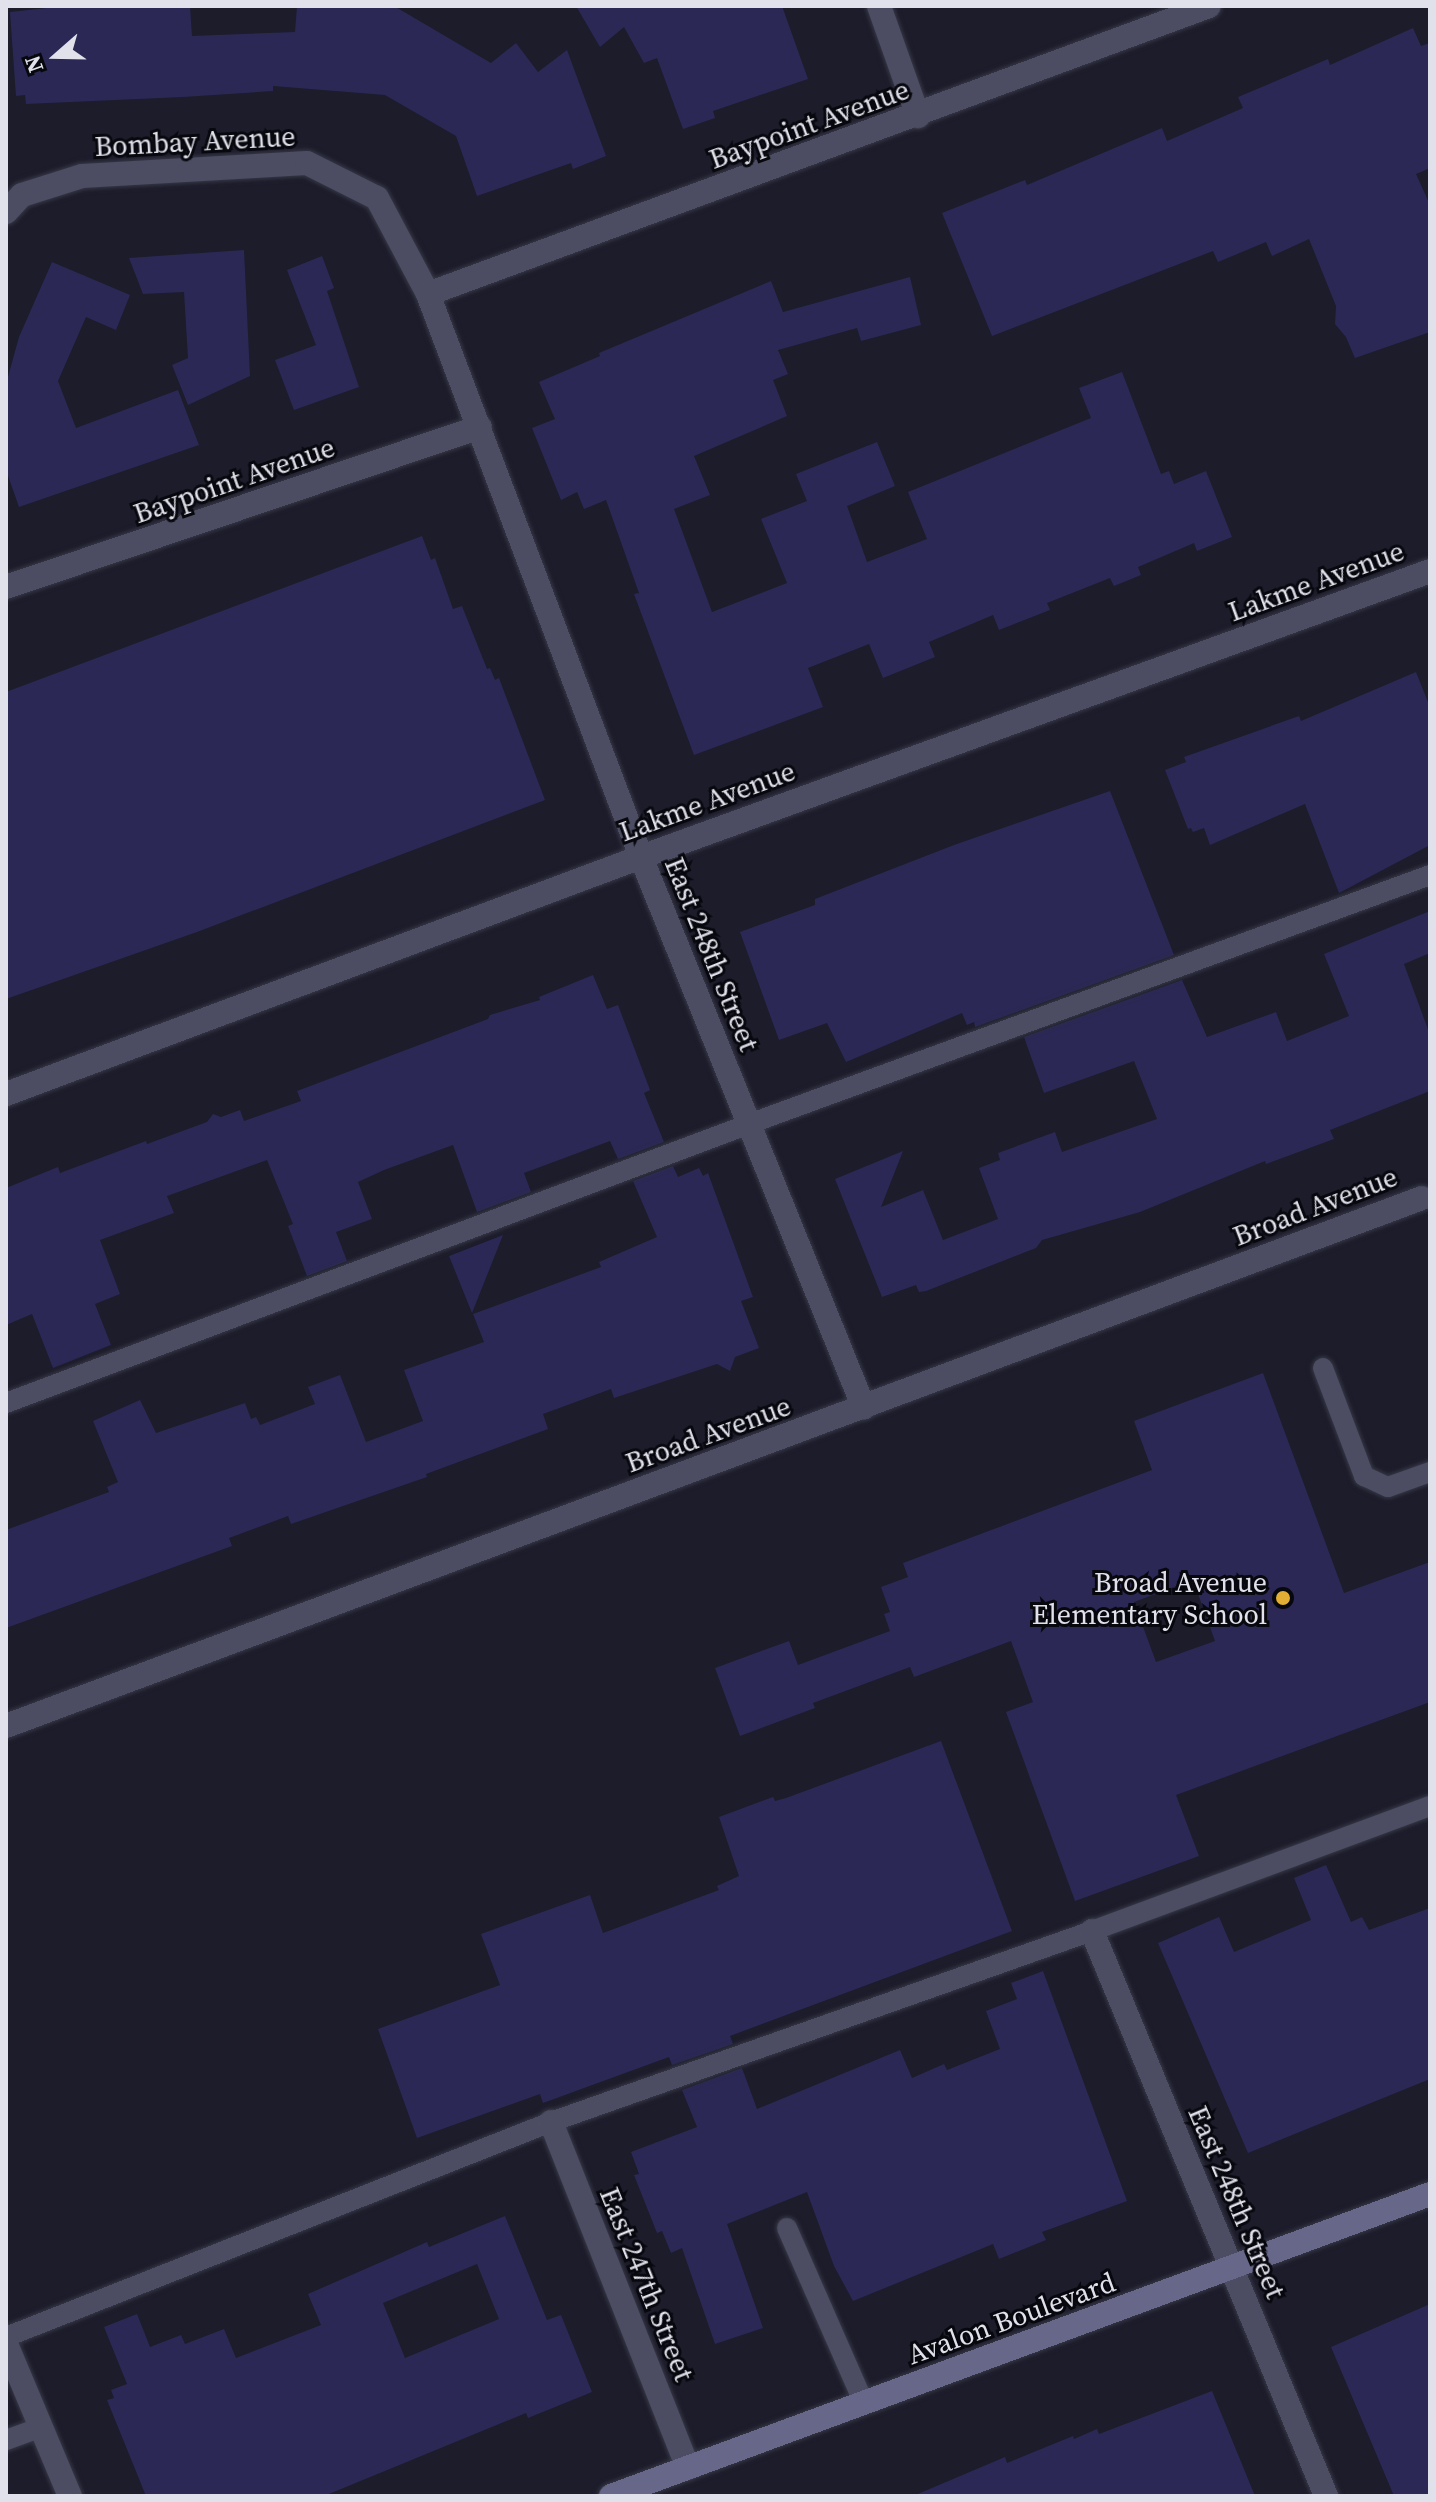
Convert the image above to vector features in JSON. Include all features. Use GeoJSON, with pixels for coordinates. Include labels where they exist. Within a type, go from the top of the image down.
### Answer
{"type":"FeatureCollection","features":[{"type":"Feature","properties":{"kind":"main road","name":"Avalon Boulevard"},"geometry":{"type":"LineString","coordinates":[[611,2496],[1430,2194]]}},
{"type":"Feature","properties":{"kind":"street"},"geometry":{"type":"LineString","coordinates":[[879,6],[918,116]]}},
{"type":"Feature","properties":{"kind":"street","name":"Baypoint Avenue"},"geometry":{"type":"LineString","coordinates":[[428,294],[918,116],[1209,6]]}},
{"type":"Feature","properties":{"kind":"street","name":"Bombay Avenue"},"geometry":{"type":"LineString","coordinates":[[6,212],[22,195],[82,176],[307,163],[377,198],[428,294]]}},
{"type":"Feature","properties":{"kind":"street","name":"East 248th Street"},"geometry":{"type":"LineString","coordinates":[[428,294],[641,857],[864,1408]]}},
{"type":"Feature","properties":{"kind":"street","name":"Baypoint Avenue"},"geometry":{"type":"LineString","coordinates":[[6,587],[480,427]]}},
{"type":"Feature","properties":{"kind":"street","name":"Lakme Avenue"},"geometry":{"type":"LineString","coordinates":[[6,1094],[641,857],[1430,571]]}},
{"type":"Feature","properties":{"kind":"street","name":"Broad Avenue"},"geometry":{"type":"LineString","coordinates":[[6,1726],[1427,1203]]}},
{"type":"Feature","properties":{"kind":"street","name":"East 248th Street"},"geometry":{"type":"LineString","coordinates":[[1092,1931],[1326,2496]]}},
{"type":"Feature","properties":{"kind":"street","name":"East 247th Street"},"geometry":{"type":"LineString","coordinates":[[551,2122],[688,2468]]}},
{"type":"Feature","properties":{"kind":"street"},"geometry":{"type":"LineString","coordinates":[[6,2344],[70,2496]]}},
{"type":"Feature","properties":{"kind":"lane"},"geometry":{"type":"LineString","coordinates":[[6,1403],[749,1124],[1430,875]]}},
{"type":"Feature","properties":{"kind":"lane"},"geometry":{"type":"LineString","coordinates":[[1323,1368],[1364,1476],[1388,1487],[1430,1472]]}},
{"type":"Feature","properties":{"kind":"lane"},"geometry":{"type":"LineString","coordinates":[[6,2337],[551,2122],[1092,1931],[1430,1806]]}},
{"type":"Feature","properties":{"kind":"lane"},"geometry":{"type":"LineString","coordinates":[[787,2228],[864,2403]]}},
{"type":"Feature","properties":{"kind":"lane"},"geometry":{"type":"LineString","coordinates":[[6,2440],[41,2427]]}},
{"type":"Feature","properties":{"kind":"building"},"geometry":{"type":"Polygon","coordinates":[[[65,6],[190,6],[192,36],[295,32],[297,6],[394,6],[491,63],[516,43],[538,72],[567,50],[606,156],[573,169],[571,163],[477,196],[456,136],[385,95],[273,86],[273,91],[26,104],[25,95],[16,96],[10,12],[65,6]]]}},
{"type":"Feature","properties":{"kind":"building"},"geometry":{"type":"Polygon","coordinates":[[[576,6],[782,6],[808,79],[713,111],[715,118],[683,129],[657,58],[644,63],[624,27],[600,47],[576,6]]]}},
{"type":"Feature","properties":{"kind":"building"},"geometry":{"type":"Polygon","coordinates":[[[1413,28],[1421,46],[1430,43],[1430,168],[1416,174],[1430,205],[1430,332],[1355,358],[1346,337],[1335,324],[1336,306],[1309,239],[1272,256],[1266,242],[1218,262],[1213,251],[992,336],[942,213],[1025,180],[1027,185],[1162,128],[1167,141],[1243,108],[1238,97],[1328,59],[1330,65],[1413,28]]]}},
{"type":"Feature","properties":{"kind":"building"},"geometry":{"type":"Polygon","coordinates":[[[244,250],[250,376],[188,405],[172,365],[188,358],[184,292],[143,294],[129,258],[244,250]]]}},
{"type":"Feature","properties":{"kind":"building"},"geometry":{"type":"Polygon","coordinates":[[[322,256],[334,288],[327,291],[359,387],[294,410],[275,360],[316,345],[287,270],[322,256]]]}},
{"type":"Feature","properties":{"kind":"building"},"geometry":{"type":"Polygon","coordinates":[[[52,262],[130,295],[116,330],[86,317],[58,381],[76,428],[178,390],[199,445],[19,507],[6,470],[6,384],[19,337],[52,262]]]}},
{"type":"Feature","properties":{"kind":"building"},"geometry":{"type":"Polygon","coordinates":[[[910,277],[921,325],[861,341],[857,328],[778,350],[788,374],[773,380],[787,416],[694,456],[710,495],[674,509],[712,612],[787,583],[761,519],[807,501],[796,474],[877,442],[895,486],[847,506],[867,562],[927,539],[908,492],[1091,418],[1079,388],[1122,372],[1161,474],[1169,471],[1174,484],[1206,471],[1232,537],[1197,551],[1194,543],[1138,567],[1141,575],[1114,586],[1110,578],[1047,603],[1050,610],[999,630],[993,615],[929,642],[935,657],[883,678],[869,644],[808,668],[823,707],[694,755],[634,594],[639,593],[606,500],[584,509],[577,492],[561,500],[532,428],[555,419],[539,382],[600,356],[599,353],[771,281],[783,312],[910,277]]]}},
{"type":"Feature","properties":{"kind":"building"},"geometry":{"type":"Polygon","coordinates":[[[422,536],[431,560],[435,558],[453,609],[462,606],[487,669],[490,668],[495,680],[499,678],[545,800],[197,932],[6,999],[6,692],[422,536]]]}},
{"type":"Feature","properties":{"kind":"building"},"geometry":{"type":"Polygon","coordinates":[[[1416,672],[1430,707],[1430,845],[1339,893],[1305,804],[1210,845],[1204,828],[1193,832],[1191,828],[1188,829],[1165,770],[1186,762],[1184,757],[1299,716],[1301,721],[1416,672]]]}},
{"type":"Feature","properties":{"kind":"building"},"geometry":{"type":"Polygon","coordinates":[[[1110,791],[1174,955],[975,1027],[974,1022],[967,1025],[962,1013],[846,1062],[827,1023],[779,1040],[740,932],[815,905],[815,899],[954,845],[1110,791]]]}},
{"type":"Feature","properties":{"kind":"building"},"geometry":{"type":"Polygon","coordinates":[[[1430,911],[1430,953],[1404,964],[1430,1035],[1430,1091],[1330,1130],[1334,1139],[1266,1164],[1265,1161],[1140,1212],[1042,1240],[1036,1248],[926,1291],[919,1292],[916,1285],[882,1297],[835,1179],[903,1151],[881,1207],[923,1190],[943,1240],[998,1219],[979,1168],[1000,1160],[998,1153],[1055,1132],[1062,1152],[1157,1119],[1134,1061],[1044,1093],[1024,1037],[1182,980],[1207,1037],[1276,1012],[1287,1041],[1349,1016],[1324,954],[1430,911]]]}},
{"type":"Feature","properties":{"kind":"building"},"geometry":{"type":"Polygon","coordinates":[[[593,975],[607,1009],[618,1005],[650,1090],[644,1093],[664,1142],[618,1159],[610,1141],[524,1173],[531,1192],[477,1212],[453,1145],[384,1170],[358,1182],[372,1219],[336,1232],[347,1261],[307,1276],[288,1226],[293,1224],[267,1160],[167,1196],[174,1213],[100,1240],[120,1294],[95,1304],[111,1345],[53,1368],[32,1314],[6,1325],[6,1188],[58,1167],[60,1173],[146,1141],[147,1144],[207,1122],[213,1114],[221,1117],[240,1110],[244,1121],[301,1101],[297,1091],[488,1019],[490,1015],[540,1000],[539,997],[593,975]]]}},
{"type":"Feature","properties":{"kind":"building"},"geometry":{"type":"Polygon","coordinates":[[[673,1166],[678,1177],[699,1168],[703,1176],[708,1173],[753,1297],[741,1301],[759,1348],[735,1357],[730,1371],[717,1364],[614,1398],[611,1389],[543,1414],[548,1429],[426,1474],[427,1477],[291,1524],[288,1516],[229,1538],[232,1546],[6,1628],[6,1530],[109,1492],[107,1487],[118,1482],[93,1421],[140,1400],[156,1433],[245,1403],[251,1419],[256,1417],[260,1425],[315,1404],[308,1387],[340,1375],[366,1442],[423,1421],[404,1370],[484,1342],[473,1314],[601,1267],[599,1262],[657,1237],[633,1181],[673,1166]]]}},
{"type":"Feature","properties":{"kind":"building"},"geometry":{"type":"Polygon","coordinates":[[[503,1235],[472,1313],[449,1256],[503,1235]]]}},
{"type":"Feature","properties":{"kind":"building"},"geometry":{"type":"Polygon","coordinates":[[[1263,1373],[1344,1593],[1430,1562],[1430,1702],[1176,1795],[1199,1856],[1075,1901],[1006,1712],[1033,1702],[1011,1641],[914,1677],[910,1667],[813,1703],[815,1708],[740,1736],[715,1668],[789,1641],[798,1665],[890,1631],[884,1614],[890,1612],[881,1587],[908,1577],[903,1563],[1152,1470],[1134,1421],[1263,1373]],[[1193,1580],[1134,1602],[1156,1662],[1215,1641],[1193,1580]]]}},
{"type":"Feature","properties":{"kind":"building"},"geometry":{"type":"Polygon","coordinates":[[[941,1741],[1012,1931],[730,2036],[733,2044],[672,2065],[669,2057],[543,2103],[540,2094],[417,2138],[378,2029],[500,1985],[481,1934],[590,1895],[603,1933],[719,1890],[717,1886],[739,1876],[719,1817],[773,1797],[775,1801],[786,1798],[941,1741]]]}},
{"type":"Feature","properties":{"kind":"building"},"geometry":{"type":"Polygon","coordinates":[[[1326,1865],[1351,1922],[1362,1917],[1369,1930],[1430,1908],[1430,2079],[1248,2153],[1158,1943],[1219,1917],[1234,1952],[1311,1920],[1294,1878],[1326,1865]]]}},
{"type":"Feature","properties":{"kind":"building"},"geometry":{"type":"Polygon","coordinates":[[[1043,1971],[1127,2201],[1042,2232],[1046,2240],[999,2259],[993,2244],[853,2301],[834,2266],[807,2192],[727,2224],[763,2328],[715,2344],[682,2248],[671,2253],[662,2231],[657,2233],[634,2175],[639,2174],[631,2152],[697,2127],[682,2090],[742,2068],[757,2109],[900,2050],[912,2078],[944,2064],[947,2070],[1000,2049],[986,2011],[1017,1999],[1011,1983],[1043,1971]]]}},
{"type":"Feature","properties":{"kind":"building"},"geometry":{"type":"Polygon","coordinates":[[[505,2216],[547,2320],[561,2315],[592,2392],[528,2418],[526,2413],[324,2496],[146,2496],[107,2400],[114,2398],[111,2390],[127,2384],[104,2327],[137,2314],[150,2347],[181,2335],[185,2344],[224,2329],[236,2358],[321,2325],[308,2294],[427,2242],[429,2247],[505,2216]],[[477,2264],[383,2303],[405,2358],[499,2319],[477,2264]]]}},
{"type":"Feature","properties":{"kind":"building"},"geometry":{"type":"Polygon","coordinates":[[[1430,2304],[1430,2496],[1394,2496],[1331,2347],[1430,2304]]]}},
{"type":"Feature","properties":{"kind":"building"},"geometry":{"type":"Polygon","coordinates":[[[1212,2391],[1255,2496],[913,2496],[1005,2457],[1007,2463],[1073,2436],[1074,2439],[1097,2429],[1099,2434],[1212,2391]]]}},
{"type":"Feature","properties":{"kind":"place","name":"Broad Avenue Elementary School"},"geometry":{"type":"Point","coordinates":[1283,1598]}}]}
